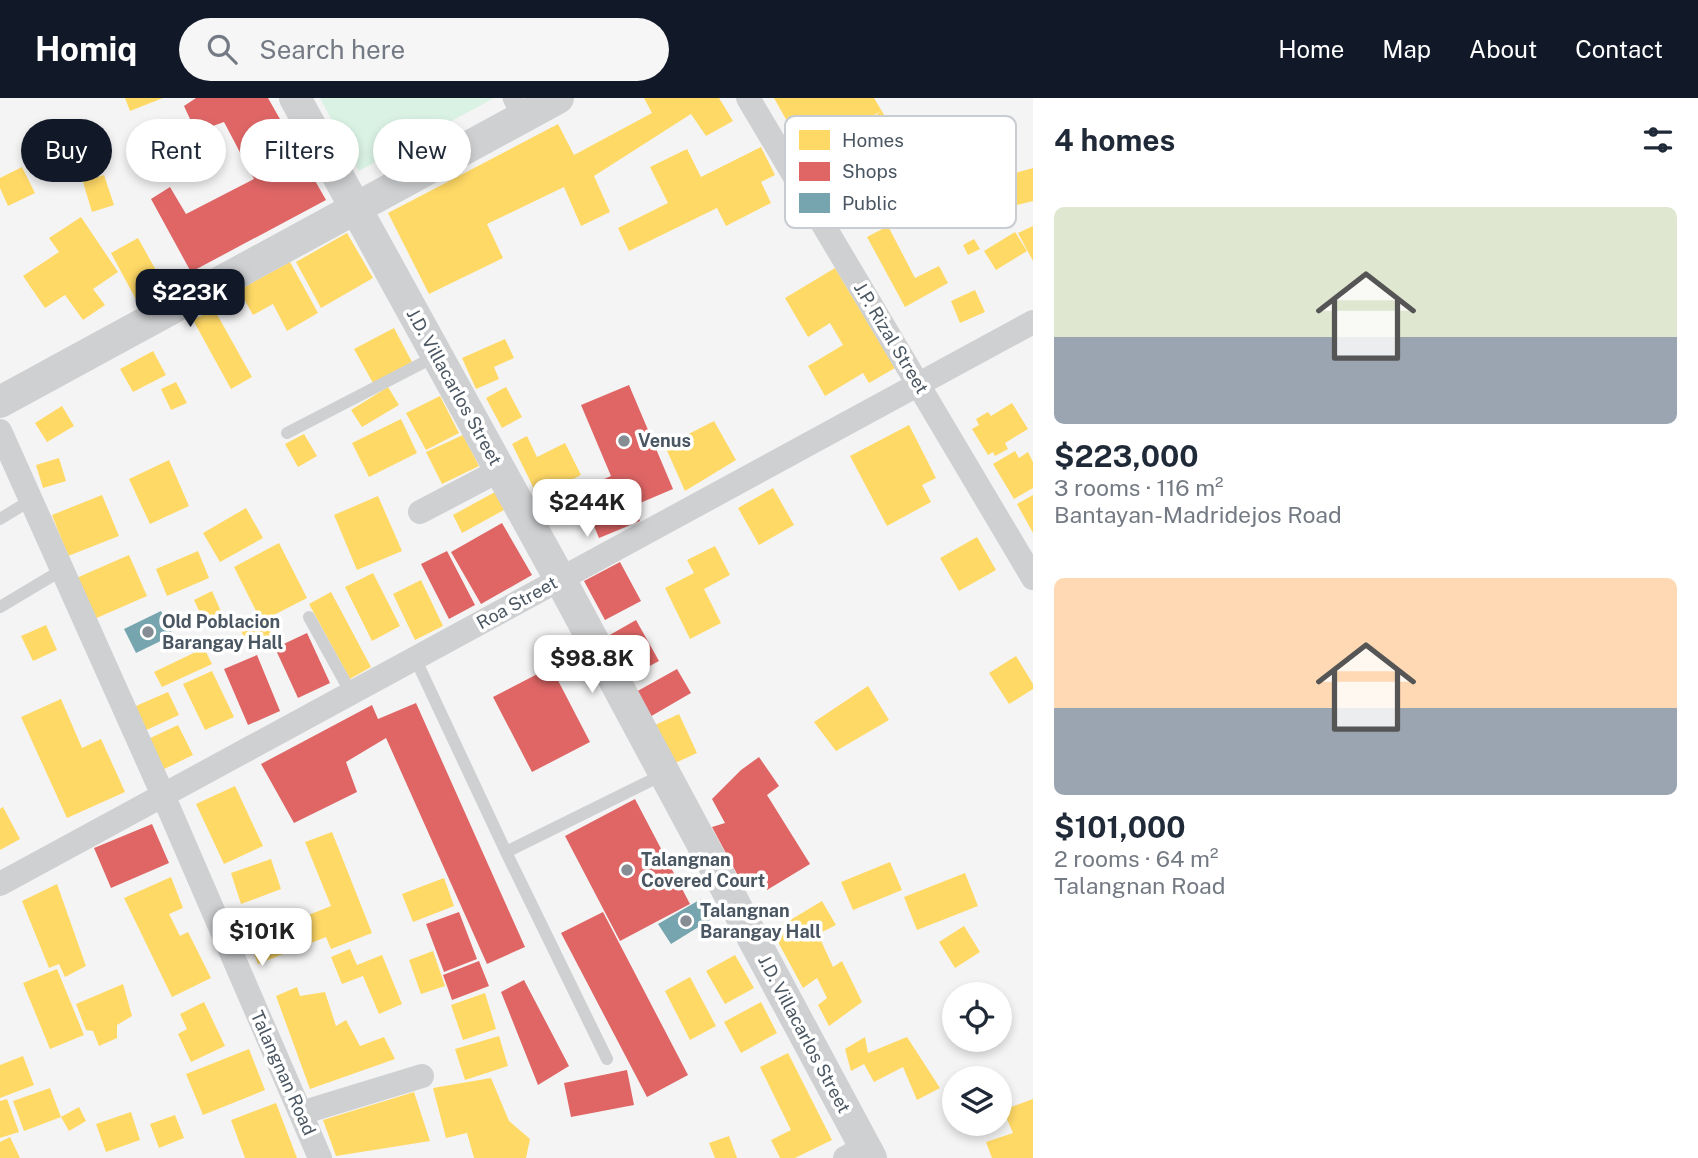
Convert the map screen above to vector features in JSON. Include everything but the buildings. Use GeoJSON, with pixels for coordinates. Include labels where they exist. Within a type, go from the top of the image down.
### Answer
{"type":"FeatureCollection","features":[{"type":"Feature","properties":{"kind":"street","name":"J.D. Villacarlos Street"},"geometry":{"type":"LineString","coordinates":[[295,98],[560,579],[860,1154]]}},
{"type":"Feature","properties":{"kind":"street"},"geometry":{"type":"LineString","coordinates":[[0,402],[356,209],[517,108],[558,98]]}},
{"type":"Feature","properties":{"kind":"street","name":"J.P. Rizal Street"},"geometry":{"type":"LineString","coordinates":[[748,98],[785,160]]}},
{"type":"Feature","properties":{"kind":"street","name":"J.P. Rizal Street"},"geometry":{"type":"LineString","coordinates":[[826,228],[1033,578]]}},
{"type":"Feature","properties":{"kind":"street","name":"Roa Street"},"geometry":{"type":"LineString","coordinates":[[0,884],[1033,322]]}},
{"type":"Feature","properties":{"kind":"street","name":"Talangnan Road"},"geometry":{"type":"LineString","coordinates":[[0,431],[163,796],[320,1158]]}},
{"type":"Feature","properties":{"kind":"street"},"geometry":{"type":"LineString","coordinates":[[420,512],[500,470]]}},
{"type":"Feature","properties":{"kind":"street"},"geometry":{"type":"LineString","coordinates":[[301,1113],[422,1076]]}},
{"type":"Feature","properties":{"kind":"lane"},"geometry":{"type":"LineString","coordinates":[[287,433],[437,355]]}},
{"type":"Feature","properties":{"kind":"lane"},"geometry":{"type":"LineString","coordinates":[[0,519],[31,500]]}},
{"type":"Feature","properties":{"kind":"lane"},"geometry":{"type":"LineString","coordinates":[[0,607],[62,570]]}},
{"type":"Feature","properties":{"kind":"lane"},"geometry":{"type":"LineString","coordinates":[[309,617],[351,693]]}},
{"type":"Feature","properties":{"kind":"lane"},"geometry":{"type":"LineString","coordinates":[[415,658],[607,1059]]}},
{"type":"Feature","properties":{"kind":"lane"},"geometry":{"type":"LineString","coordinates":[[506,852],[664,774]]}},
{"type":"Feature","properties":{"kind":"green space"},"geometry":{"type":"Polygon","coordinates":[[[320,98],[494,98],[455,119],[373,119],[373,163],[359,171],[359,119],[331,119],[320,98]]]}},
{"type":"Feature","properties":{"kind":"place","name":"Venus"},"geometry":{"type":"Point","coordinates":[624,441]}},
{"type":"Feature","properties":{"kind":"place","name":"Old Poblacion Barangay Hall"},"geometry":{"type":"Point","coordinates":[148,632]}},
{"type":"Feature","properties":{"kind":"place","name":"Talangnan Covered Court"},"geometry":{"type":"Point","coordinates":[627,870]}},
{"type":"Feature","properties":{"kind":"place","name":"Talangnan Barangay Hall"},"geometry":{"type":"Point","coordinates":[686,921]}}]}
